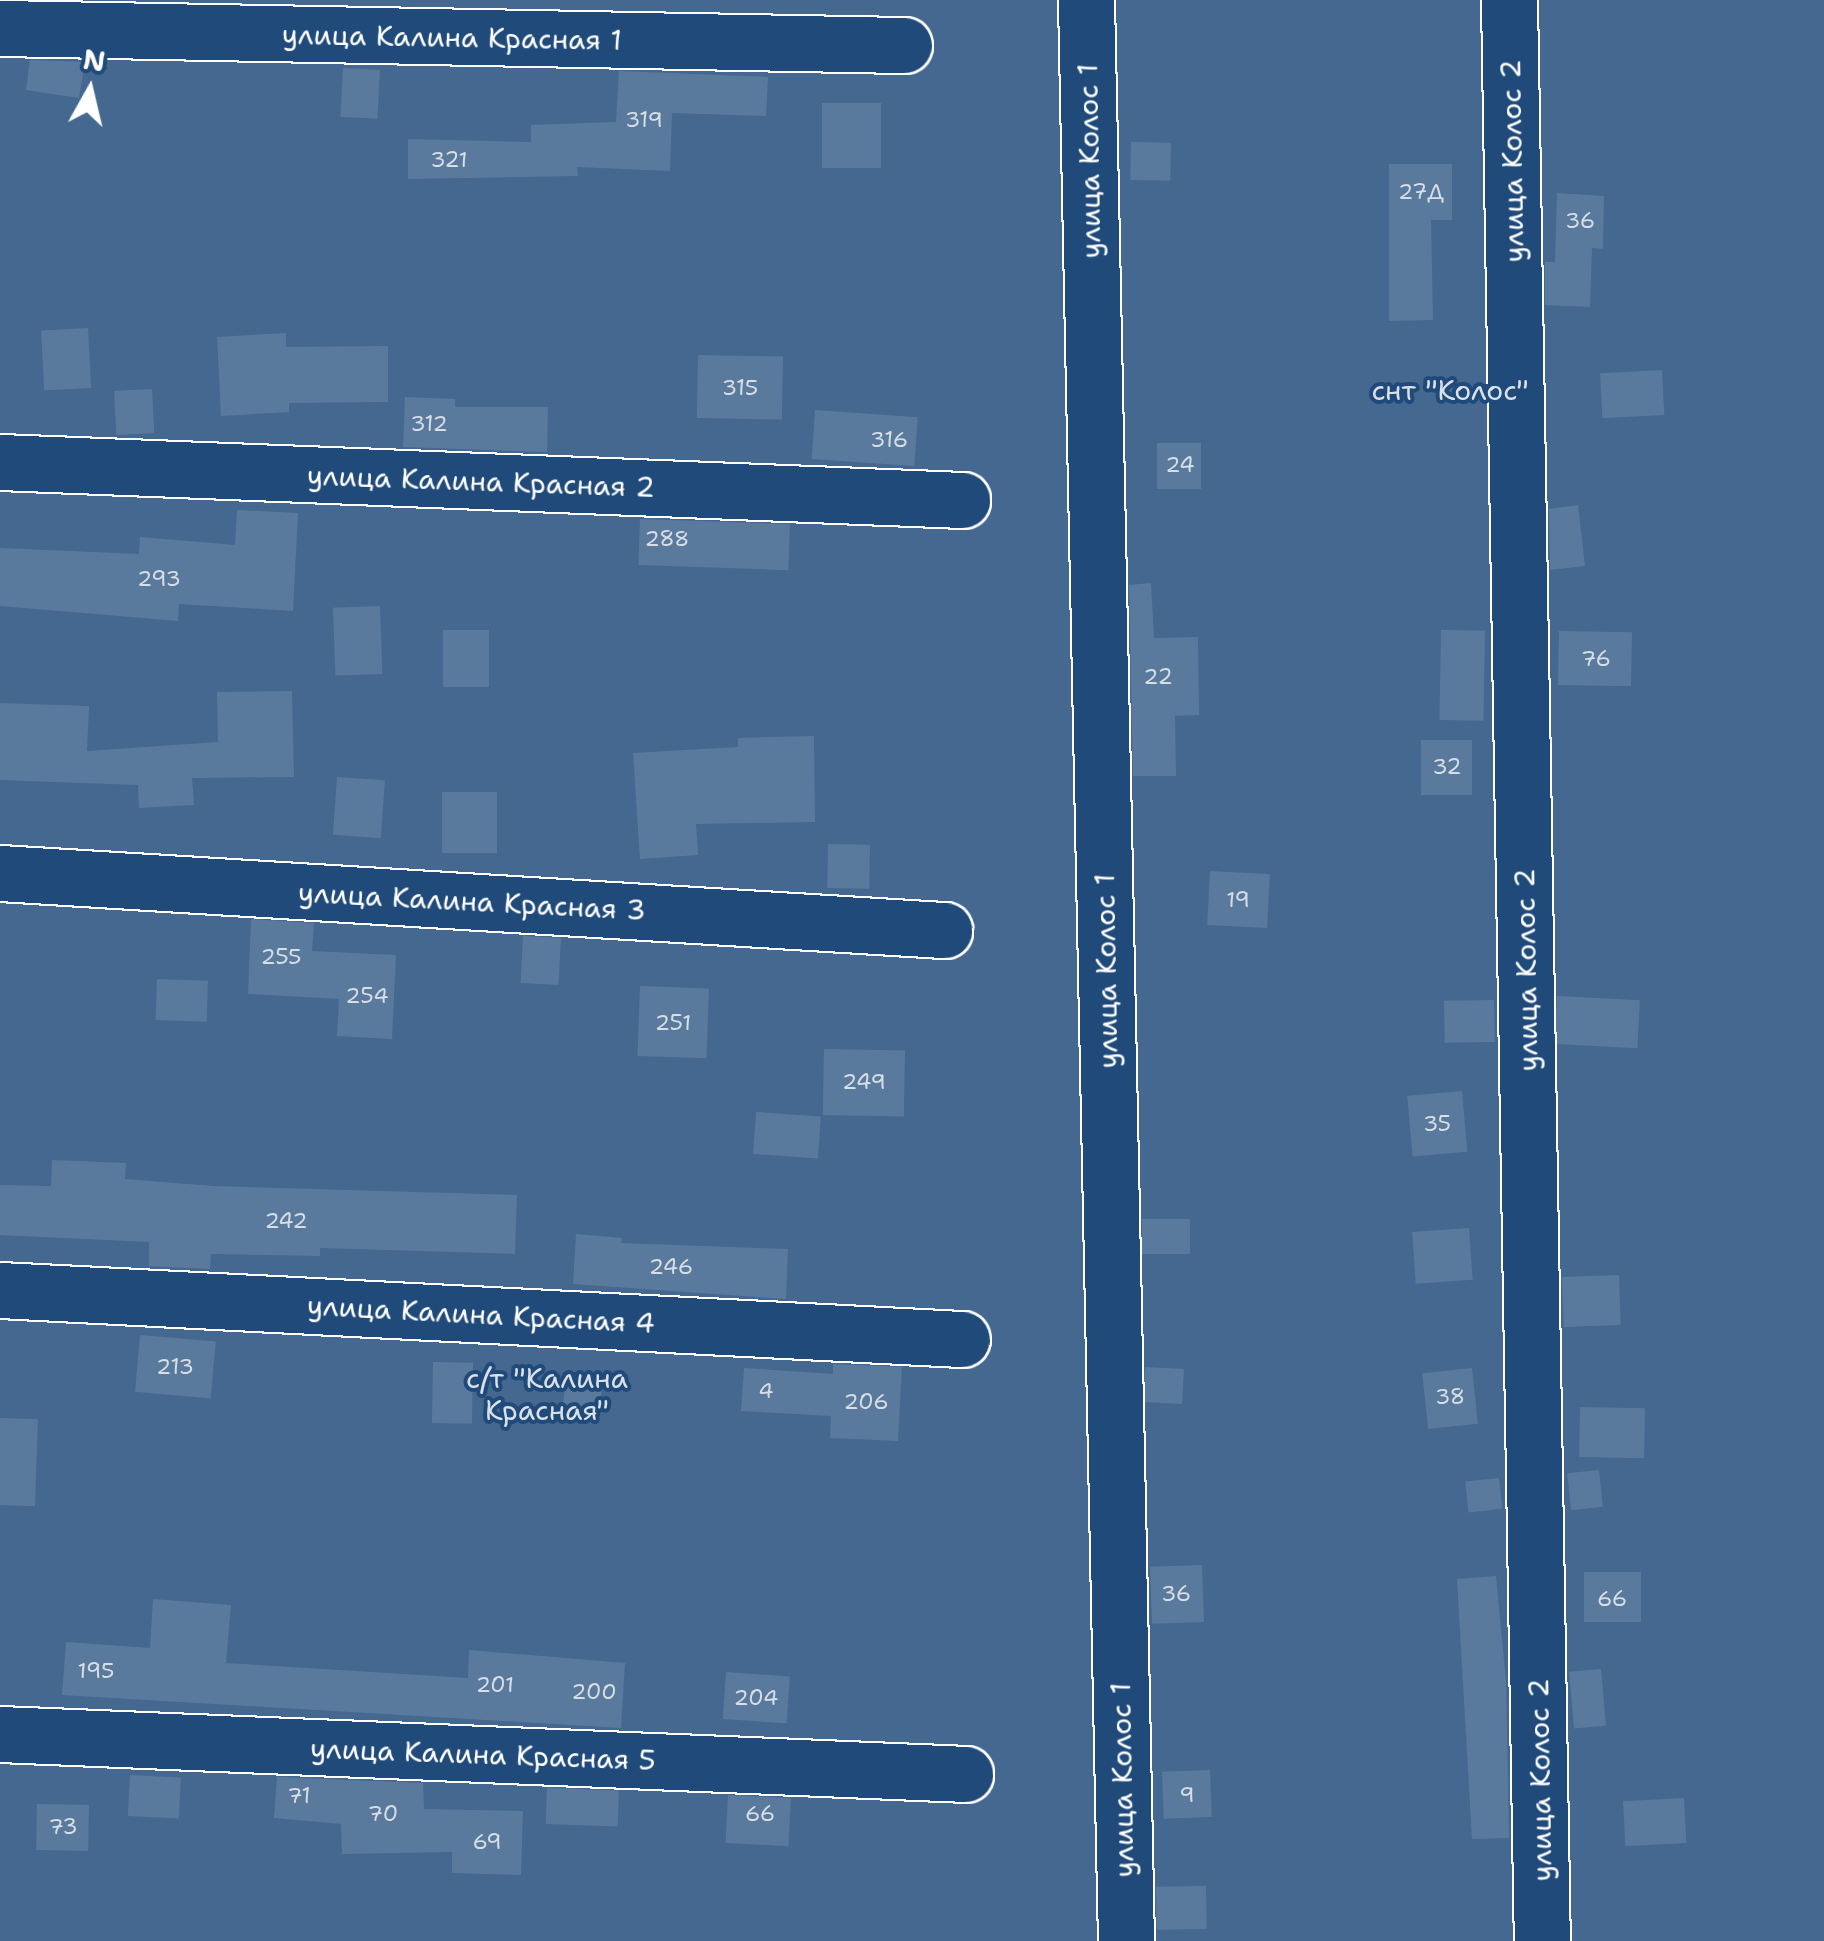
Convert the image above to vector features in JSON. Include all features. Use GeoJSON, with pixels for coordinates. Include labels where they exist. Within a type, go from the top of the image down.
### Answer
{"type":"FeatureCollection","features":[{"type":"Feature","properties":{"kind":"street","name":"улица Колос 1"},"geometry":{"type":"LineString","coordinates":[[1086,0],[1126,1941]]}},
{"type":"Feature","properties":{"kind":"street","name":"улица Колос 2"},"geometry":{"type":"LineString","coordinates":[[1510,0],[1542,1941]]}},
{"type":"Feature","properties":{"kind":"street","name":"улица Калина Красная 1"},"geometry":{"type":"LineString","coordinates":[[0,28],[904,46]]}},
{"type":"Feature","properties":{"kind":"street","name":"улица Калина Красная 2"},"geometry":{"type":"LineString","coordinates":[[0,462],[962,500]]}},
{"type":"Feature","properties":{"kind":"street","name":"улица Калина Красная 3"},"geometry":{"type":"LineString","coordinates":[[0,873],[944,930]]}},
{"type":"Feature","properties":{"kind":"street","name":"улица Калина Красная 4"},"geometry":{"type":"LineString","coordinates":[[0,1290],[962,1339]]}},
{"type":"Feature","properties":{"kind":"street","name":"улица Калина Красная 5"},"geometry":{"type":"LineString","coordinates":[[0,1734],[965,1774]]}},
{"type":"Feature","properties":{"kind":"green space"},"geometry":{"type":"Polygon","coordinates":[[[0,0],[1824,0],[1824,1941],[0,1941],[0,0]]]}},
{"type":"Feature","properties":{"kind":"building"},"geometry":{"type":"Polygon","coordinates":[[[30,60],[85,62],[79,98],[26,90],[30,60]]]}},
{"type":"Feature","properties":{"kind":"building"},"geometry":{"type":"Polygon","coordinates":[[[343,68],[380,70],[377,119],[340,117],[343,68]]]}},
{"type":"Feature","properties":{"kind":"building"},"geometry":{"type":"Polygon","coordinates":[[[619,71],[768,77],[766,116],[672,113],[670,171],[577,167],[578,176],[408,179],[408,139],[531,142],[531,125],[616,122],[619,71]]]}},
{"type":"Feature","properties":{"kind":"building"},"geometry":{"type":"Polygon","coordinates":[[[822,103],[881,103],[881,168],[822,168],[822,103]]]}},
{"type":"Feature","properties":{"kind":"building"},"geometry":{"type":"Polygon","coordinates":[[[1131,142],[1171,143],[1170,181],[1130,180],[1131,142]]]}},
{"type":"Feature","properties":{"kind":"building"},"geometry":{"type":"Polygon","coordinates":[[[1389,164],[1452,164],[1452,220],[1431,220],[1433,320],[1389,321],[1389,164]]]}},
{"type":"Feature","properties":{"kind":"building"},"geometry":{"type":"Polygon","coordinates":[[[1557,193],[1604,196],[1603,249],[1592,248],[1590,307],[1545,305],[1545,262],[1555,262],[1557,193]]]}},
{"type":"Feature","properties":{"kind":"building"},"geometry":{"type":"Polygon","coordinates":[[[88,328],[91,388],[44,390],[41,330],[88,328]]]}},
{"type":"Feature","properties":{"kind":"building"},"geometry":{"type":"Polygon","coordinates":[[[286,333],[286,347],[388,346],[388,402],[289,403],[289,412],[221,416],[217,337],[286,333]]]}},
{"type":"Feature","properties":{"kind":"building"},"geometry":{"type":"Polygon","coordinates":[[[698,355],[783,356],[782,419],[697,418],[698,355]]]}},
{"type":"Feature","properties":{"kind":"building"},"geometry":{"type":"Polygon","coordinates":[[[1662,370],[1664,415],[1602,418],[1600,373],[1662,370]]]}},
{"type":"Feature","properties":{"kind":"building"},"geometry":{"type":"Polygon","coordinates":[[[152,389],[154,433],[116,435],[114,391],[152,389]]]}},
{"type":"Feature","properties":{"kind":"building"},"geometry":{"type":"Polygon","coordinates":[[[405,397],[455,399],[455,407],[548,407],[547,452],[403,447],[405,397]]]}},
{"type":"Feature","properties":{"kind":"building"},"geometry":{"type":"Polygon","coordinates":[[[815,410],[918,417],[914,466],[812,459],[815,410]]]}},
{"type":"Feature","properties":{"kind":"building"},"geometry":{"type":"Polygon","coordinates":[[[1157,443],[1201,443],[1201,489],[1157,489],[1157,443]]]}},
{"type":"Feature","properties":{"kind":"building"},"geometry":{"type":"Polygon","coordinates":[[[1578,505],[1585,566],[1550,570],[1549,509],[1578,505]]]}},
{"type":"Feature","properties":{"kind":"building"},"geometry":{"type":"Polygon","coordinates":[[[237,510],[298,513],[293,611],[179,604],[178,621],[0,606],[0,548],[139,554],[140,537],[235,545],[237,510]]]}},
{"type":"Feature","properties":{"kind":"building"},"geometry":{"type":"Polygon","coordinates":[[[640,519],[790,524],[788,570],[638,565],[640,519]]]}},
{"type":"Feature","properties":{"kind":"building"},"geometry":{"type":"Polygon","coordinates":[[[1151,583],[1154,638],[1198,637],[1199,715],[1175,716],[1176,776],[1133,776],[1129,585],[1151,583]]]}},
{"type":"Feature","properties":{"kind":"building"},"geometry":{"type":"Polygon","coordinates":[[[380,606],[382,674],[335,676],[333,608],[380,606]]]}},
{"type":"Feature","properties":{"kind":"building"},"geometry":{"type":"Polygon","coordinates":[[[443,630],[489,630],[489,687],[443,687],[443,630]]]}},
{"type":"Feature","properties":{"kind":"building"},"geometry":{"type":"Polygon","coordinates":[[[1441,630],[1485,631],[1483,721],[1439,720],[1441,630]]]}},
{"type":"Feature","properties":{"kind":"building"},"geometry":{"type":"Polygon","coordinates":[[[1559,631],[1632,632],[1631,686],[1558,685],[1559,631]]]}},
{"type":"Feature","properties":{"kind":"building"},"geometry":{"type":"Polygon","coordinates":[[[292,691],[294,777],[192,778],[194,805],[139,808],[138,785],[0,780],[0,703],[89,706],[87,751],[218,742],[217,692],[292,691]]]}},
{"type":"Feature","properties":{"kind":"building"},"geometry":{"type":"Polygon","coordinates":[[[814,736],[815,822],[696,824],[698,855],[640,859],[633,753],[738,747],[738,738],[814,736]]]}},
{"type":"Feature","properties":{"kind":"building"},"geometry":{"type":"Polygon","coordinates":[[[1421,740],[1472,740],[1472,795],[1421,795],[1421,740]]]}},
{"type":"Feature","properties":{"kind":"building"},"geometry":{"type":"Polygon","coordinates":[[[337,777],[385,780],[381,838],[333,835],[337,777]]]}},
{"type":"Feature","properties":{"kind":"building"},"geometry":{"type":"Polygon","coordinates":[[[442,792],[497,792],[497,853],[442,853],[442,792]]]}},
{"type":"Feature","properties":{"kind":"building"},"geometry":{"type":"Polygon","coordinates":[[[828,844],[870,845],[869,889],[827,888],[828,844]]]}},
{"type":"Feature","properties":{"kind":"building"},"geometry":{"type":"Polygon","coordinates":[[[1210,871],[1270,874],[1267,928],[1207,925],[1210,871]]]}},
{"type":"Feature","properties":{"kind":"building"},"geometry":{"type":"Polygon","coordinates":[[[251,919],[314,923],[312,951],[396,955],[392,1039],[337,1036],[339,999],[248,994],[251,919]]]}},
{"type":"Feature","properties":{"kind":"building"},"geometry":{"type":"Polygon","coordinates":[[[523,936],[561,938],[558,985],[521,983],[523,936]]]}},
{"type":"Feature","properties":{"kind":"building"},"geometry":{"type":"Polygon","coordinates":[[[157,979],[208,981],[207,1022],[156,1020],[157,979]]]}},
{"type":"Feature","properties":{"kind":"building"},"geometry":{"type":"Polygon","coordinates":[[[640,986],[709,988],[707,1058],[638,1056],[640,986]]]}},
{"type":"Feature","properties":{"kind":"building"},"geometry":{"type":"Polygon","coordinates":[[[1557,996],[1640,1000],[1637,1048],[1554,1044],[1557,996]]]}},
{"type":"Feature","properties":{"kind":"building"},"geometry":{"type":"Polygon","coordinates":[[[1494,1000],[1495,1042],[1445,1043],[1444,1001],[1494,1000]]]}},
{"type":"Feature","properties":{"kind":"building"},"geometry":{"type":"Polygon","coordinates":[[[824,1049],[905,1050],[904,1116],[823,1115],[824,1049]]]}},
{"type":"Feature","properties":{"kind":"building"},"geometry":{"type":"Polygon","coordinates":[[[1462,1091],[1467,1152],[1413,1157],[1407,1096],[1462,1091]]]}},
{"type":"Feature","properties":{"kind":"building"},"geometry":{"type":"Polygon","coordinates":[[[756,1112],[821,1117],[818,1158],[753,1154],[756,1112]]]}},
{"type":"Feature","properties":{"kind":"building"},"geometry":{"type":"Polygon","coordinates":[[[52,1160],[126,1163],[125,1179],[213,1186],[517,1195],[515,1254],[320,1248],[320,1256],[211,1254],[210,1269],[149,1266],[149,1242],[0,1235],[0,1185],[51,1186],[52,1160]]]}},
{"type":"Feature","properties":{"kind":"building"},"geometry":{"type":"Polygon","coordinates":[[[1142,1219],[1190,1219],[1190,1254],[1142,1254],[1142,1219]]]}},
{"type":"Feature","properties":{"kind":"building"},"geometry":{"type":"Polygon","coordinates":[[[1469,1228],[1473,1280],[1416,1284],[1412,1232],[1469,1228]]]}},
{"type":"Feature","properties":{"kind":"building"},"geometry":{"type":"Polygon","coordinates":[[[576,1234],[622,1238],[621,1243],[788,1249],[786,1299],[573,1284],[576,1234]]]}},
{"type":"Feature","properties":{"kind":"building"},"geometry":{"type":"Polygon","coordinates":[[[1619,1275],[1621,1325],[1564,1327],[1562,1277],[1619,1275]]]}},
{"type":"Feature","properties":{"kind":"building"},"geometry":{"type":"Polygon","coordinates":[[[140,1335],[216,1342],[211,1398],[135,1392],[140,1335]]]}},
{"type":"Feature","properties":{"kind":"building"},"geometry":{"type":"Polygon","coordinates":[[[433,1362],[473,1363],[472,1424],[432,1423],[433,1362]]]}},
{"type":"Feature","properties":{"kind":"building"},"geometry":{"type":"Polygon","coordinates":[[[833,1364],[902,1367],[898,1441],[830,1438],[831,1416],[741,1411],[744,1368],[833,1374],[833,1364]]]}},
{"type":"Feature","properties":{"kind":"building"},"geometry":{"type":"Polygon","coordinates":[[[1145,1367],[1184,1369],[1182,1404],[1143,1402],[1145,1367]]]}},
{"type":"Feature","properties":{"kind":"building"},"geometry":{"type":"Polygon","coordinates":[[[1472,1368],[1478,1424],[1428,1429],[1422,1373],[1472,1368]]]}},
{"type":"Feature","properties":{"kind":"building"},"geometry":{"type":"Polygon","coordinates":[[[566,1372],[603,1375],[599,1421],[562,1418],[566,1372]]]}},
{"type":"Feature","properties":{"kind":"building"},"geometry":{"type":"Polygon","coordinates":[[[1580,1407],[1645,1408],[1644,1458],[1579,1457],[1580,1407]]]}},
{"type":"Feature","properties":{"kind":"building"},"geometry":{"type":"Polygon","coordinates":[[[0,1418],[38,1419],[35,1506],[0,1505],[0,1418]]]}},
{"type":"Feature","properties":{"kind":"building"},"geometry":{"type":"Polygon","coordinates":[[[1599,1470],[1603,1507],[1571,1510],[1567,1473],[1599,1470]]]}},
{"type":"Feature","properties":{"kind":"building"},"geometry":{"type":"Polygon","coordinates":[[[1499,1478],[1502,1509],[1468,1512],[1465,1482],[1499,1478]]]}},
{"type":"Feature","properties":{"kind":"building"},"geometry":{"type":"Polygon","coordinates":[[[1202,1565],[1204,1622],[1152,1624],[1150,1567],[1202,1565]]]}},
{"type":"Feature","properties":{"kind":"building"},"geometry":{"type":"Polygon","coordinates":[[[1584,1572],[1641,1572],[1641,1622],[1584,1622],[1584,1572]]]}},
{"type":"Feature","properties":{"kind":"building"},"geometry":{"type":"Polygon","coordinates":[[[1496,1576],[1506,1681],[1509,1838],[1472,1839],[1457,1579],[1496,1576]]]}},
{"type":"Feature","properties":{"kind":"building"},"geometry":{"type":"Polygon","coordinates":[[[153,1599],[231,1605],[226,1663],[468,1678],[469,1650],[625,1663],[621,1728],[62,1695],[66,1642],[150,1648],[153,1599]]]}},
{"type":"Feature","properties":{"kind":"building"},"geometry":{"type":"Polygon","coordinates":[[[1601,1669],[1606,1726],[1574,1729],[1569,1672],[1601,1669]]]}},
{"type":"Feature","properties":{"kind":"building"},"geometry":{"type":"Polygon","coordinates":[[[726,1672],[790,1676],[787,1723],[723,1719],[726,1672]]]}},
{"type":"Feature","properties":{"kind":"building"},"geometry":{"type":"Polygon","coordinates":[[[1210,1770],[1212,1817],[1164,1819],[1162,1772],[1210,1770]]]}},
{"type":"Feature","properties":{"kind":"building"},"geometry":{"type":"Polygon","coordinates":[[[130,1775],[181,1778],[179,1819],[128,1816],[130,1775]]]}},
{"type":"Feature","properties":{"kind":"building"},"geometry":{"type":"Polygon","coordinates":[[[277,1777],[423,1783],[424,1809],[523,1811],[521,1875],[452,1873],[452,1852],[342,1854],[341,1824],[274,1818],[277,1777]]]}},
{"type":"Feature","properties":{"kind":"building"},"geometry":{"type":"Polygon","coordinates":[[[547,1788],[619,1791],[618,1826],[546,1824],[547,1788]]]}},
{"type":"Feature","properties":{"kind":"building"},"geometry":{"type":"Polygon","coordinates":[[[728,1795],[791,1798],[788,1846],[725,1843],[728,1795]]]}},
{"type":"Feature","properties":{"kind":"building"},"geometry":{"type":"Polygon","coordinates":[[[1684,1798],[1686,1843],[1625,1846],[1623,1801],[1684,1798]]]}},
{"type":"Feature","properties":{"kind":"building"},"geometry":{"type":"Polygon","coordinates":[[[37,1804],[89,1805],[88,1851],[36,1850],[37,1804]]]}},
{"type":"Feature","properties":{"kind":"building"},"geometry":{"type":"Polygon","coordinates":[[[1206,1886],[1207,1929],[1157,1930],[1156,1887],[1206,1886]]]}},
{"type":"Feature","properties":{"kind":"park label","name":"снт \"Колос\""},"geometry":{"type":"Point","coordinates":[1450,390]}},
{"type":"Feature","properties":{"kind":"park label","name":"с/т \"Калина Красная\""},"geometry":{"type":"Point","coordinates":[547,1394]}}]}
